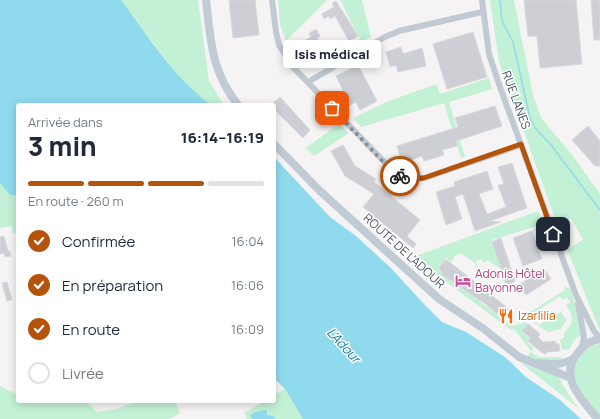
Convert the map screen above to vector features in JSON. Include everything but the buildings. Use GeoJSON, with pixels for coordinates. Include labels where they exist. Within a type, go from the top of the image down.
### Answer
{"type":"FeatureCollection","features":[{"type":"Feature","properties":{"kind":"main road"},"geometry":{"type":"LineString","coordinates":[[206,0],[211,42],[217,71],[230,95],[236,103]]}},
{"type":"Feature","properties":{"kind":"main road","name":"ROUTE DE L'ADOUR"},"geometry":{"type":"LineString","coordinates":[[276,146],[320,191],[439,299],[484,329],[519,357],[571,378]]}},
{"type":"Feature","properties":{"kind":"main road"},"geometry":{"type":"LineString","coordinates":[[598,419],[575,392],[571,378],[574,358],[582,347],[600,338]]}},
{"type":"Feature","properties":{"kind":"main road","name":"ROUTE DE L'ADOUR"},"geometry":{"type":"LineString","coordinates":[[529,362],[558,364],[567,363],[574,358]]}},
{"type":"Feature","properties":{"kind":"street"},"geometry":{"type":"LineString","coordinates":[[272,0],[279,45],[292,66],[388,167],[401,176],[412,179],[424,178],[521,144]]}},
{"type":"Feature","properties":{"kind":"street","name":"RUE LANES"},"geometry":{"type":"LineString","coordinates":[[482,0],[482,12],[489,54],[576,295],[594,331],[600,338]]}},
{"type":"Feature","properties":{"kind":"street"},"geometry":{"type":"LineString","coordinates":[[308,82],[373,43],[399,31],[482,12]]}},
{"type":"Feature","properties":{"kind":"street","name":"RUE LANES"},"geometry":{"type":"LineString","coordinates":[[576,295],[584,336],[582,347]]}},
{"type":"Feature","properties":{"kind":"green space"},"geometry":{"type":"Polygon","coordinates":[[[121,0],[198,0],[209,81],[223,103],[208,103],[202,99],[190,89],[164,58],[121,0]]]}},
{"type":"Feature","properties":{"kind":"green space"},"geometry":{"type":"Polygon","coordinates":[[[278,0],[327,0],[286,41],[280,24],[278,0]]]}},
{"type":"Feature","properties":{"kind":"green space"},"geometry":{"type":"Polygon","coordinates":[[[340,0],[362,0],[371,37],[361,41],[340,0]]]}},
{"type":"Feature","properties":{"kind":"green space"},"geometry":{"type":"Polygon","coordinates":[[[490,0],[514,0],[533,95],[541,118],[573,156],[600,194],[600,331],[567,249],[583,240],[571,218],[557,224],[499,62],[490,0]]]}},
{"type":"Feature","properties":{"kind":"green space"},"geometry":{"type":"Polygon","coordinates":[[[489,78],[492,89],[449,102],[465,157],[461,158],[444,103],[361,127],[353,118],[389,101],[436,84],[440,94],[489,78]]]}},
{"type":"Feature","properties":{"kind":"green space"},"geometry":{"type":"Polygon","coordinates":[[[339,124],[349,133],[314,156],[306,148],[339,124]]]}},
{"type":"Feature","properties":{"kind":"green space"},"geometry":{"type":"Polygon","coordinates":[[[0,183],[10,195],[16,195],[16,234],[13,233],[11,226],[0,228],[0,183]]]}},
{"type":"Feature","properties":{"kind":"green space"},"geometry":{"type":"Polygon","coordinates":[[[538,211],[543,224],[492,240],[502,270],[487,260],[483,263],[482,259],[476,261],[477,265],[475,268],[474,267],[476,264],[461,253],[455,256],[451,262],[446,258],[439,268],[440,271],[512,326],[526,322],[528,324],[522,332],[529,338],[527,342],[534,348],[531,352],[539,357],[561,357],[561,361],[537,360],[527,357],[531,351],[514,329],[511,330],[430,270],[429,265],[416,256],[538,211]]]}},
{"type":"Feature","properties":{"kind":"green space"},"geometry":{"type":"Polygon","coordinates":[[[502,270],[507,286],[502,280],[503,277],[499,274],[502,270]]]}},
{"type":"Feature","properties":{"kind":"green space"},"geometry":{"type":"Polygon","coordinates":[[[564,287],[570,288],[575,304],[581,336],[577,337],[569,349],[562,350],[560,340],[565,337],[564,333],[570,326],[572,319],[566,305],[570,303],[567,297],[563,300],[560,296],[532,314],[534,318],[530,320],[527,314],[565,290],[564,287]]]}},
{"type":"Feature","properties":{"kind":"green space"},"geometry":{"type":"Polygon","coordinates":[[[564,310],[561,313],[566,319],[568,317],[561,329],[548,332],[534,323],[536,322],[539,325],[564,310]]]}},
{"type":"Feature","properties":{"kind":"green space"},"geometry":{"type":"Polygon","coordinates":[[[600,343],[600,416],[578,389],[574,374],[575,366],[582,354],[588,348],[600,343]]]}},
{"type":"Feature","properties":{"kind":"green space"},"geometry":{"type":"Polygon","coordinates":[[[521,363],[559,376],[562,384],[578,408],[521,363]]]}},
{"type":"Feature","properties":{"kind":"green space"},"geometry":{"type":"Polygon","coordinates":[[[0,386],[16,394],[16,403],[87,403],[97,412],[116,409],[132,403],[176,403],[180,413],[169,419],[0,419],[0,386]]]}},
{"type":"Feature","properties":{"kind":"green space"},"geometry":{"type":"Polygon","coordinates":[[[285,389],[303,419],[247,419],[244,413],[262,403],[276,403],[276,394],[285,389]]]}},
{"type":"Feature","properties":{"kind":"water"},"geometry":{"type":"Polygon","coordinates":[[[0,0],[121,0],[173,69],[209,103],[16,103],[16,195],[10,195],[0,183],[0,0]]]}},
{"type":"Feature","properties":{"kind":"water","name":"L'Adour"},"geometry":{"type":"Polygon","coordinates":[[[276,159],[330,217],[356,236],[390,267],[442,322],[466,332],[505,357],[526,377],[560,400],[581,419],[303,419],[285,389],[276,380],[276,159]]]}},
{"type":"Feature","properties":{"kind":"water"},"geometry":{"type":"Polygon","coordinates":[[[265,410],[267,411],[267,415],[273,416],[276,419],[253,419],[250,416],[253,413],[265,410]]]}},
{"type":"Feature","properties":{"kind":"waterway"},"geometry":{"type":"LineString","coordinates":[[500,0],[502,21],[513,42],[530,118],[536,129],[551,145],[600,210]]}},
{"type":"Feature","properties":{"kind":"way so far"},"geometry":{"type":"LineString","coordinates":[[332,108],[388,167],[400,176]]}},
{"type":"Feature","properties":{"kind":"place","name":"Isis médical"},"geometry":{"type":"Point","coordinates":[332,108]}},
{"type":"Feature","properties":{"kind":"place","name":"Adonis Hôtel Bayonne"},"geometry":{"type":"Point","coordinates":[463,281]}},
{"type":"Feature","properties":{"kind":"place","name":"Izarlilia"},"geometry":{"type":"Point","coordinates":[506,316]}},
{"type":"Feature","properties":{"kind":"route"},"geometry":{"type":"LineString","coordinates":[[400,176],[412,179],[424,178],[460,167],[521,144],[553,234]]}}]}
